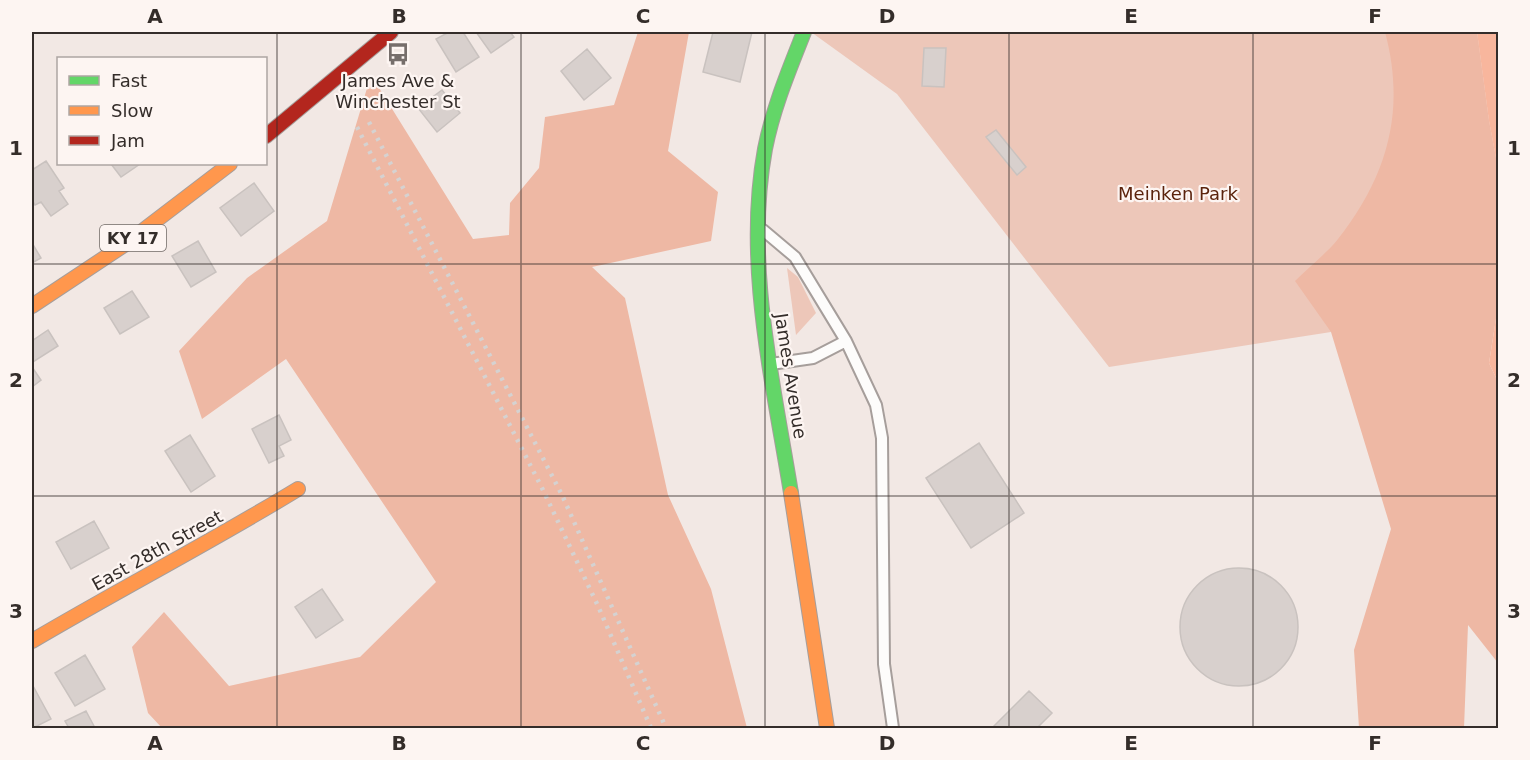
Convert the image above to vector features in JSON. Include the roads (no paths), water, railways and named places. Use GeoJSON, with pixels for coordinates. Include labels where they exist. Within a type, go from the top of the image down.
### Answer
{"type":"FeatureCollection","features":[{"type":"Feature","properties":{"kind":"main road"},"geometry":{"type":"LineString","coordinates":[[267,135],[391,32]]}},
{"type":"Feature","properties":{"kind":"main road","name":"James Avenue"},"geometry":{"type":"LineString","coordinates":[[804,32],[769,133],[762,172],[758,226],[760,296],[827,729]]}},
{"type":"Feature","properties":{"kind":"main road","name":"KY 17"},"geometry":{"type":"LineString","coordinates":[[32,306],[124,245],[229,165]]}},
{"type":"Feature","properties":{"kind":"main road","name":"East 28th Street"},"geometry":{"type":"LineString","coordinates":[[32,641],[133,582],[236,527],[298,489]]}},
{"type":"Feature","properties":{"kind":"lane"},"geometry":{"type":"LineString","coordinates":[[758,226],[795,256],[846,341],[876,405],[882,438],[884,664],[893,729]]}},
{"type":"Feature","properties":{"kind":"lane"},"geometry":{"type":"LineString","coordinates":[[771,364],[813,358],[846,341]]}},
{"type":"Feature","properties":{"kind":"railway"},"geometry":{"type":"LineString","coordinates":[[369,122],[562,495],[666,728]]}},
{"type":"Feature","properties":{"kind":"railway"},"geometry":{"type":"LineString","coordinates":[[357,127],[543,490],[598,606],[651,728]]}},
{"type":"Feature","properties":{"kind":"place","name":"James Ave & Winchester St"},"geometry":{"type":"Point","coordinates":[398,54]}},
{"type":"Feature","properties":{"kind":"park label","name":"Meinken Park"},"geometry":{"type":"Point","coordinates":[1178,193]}}]}
